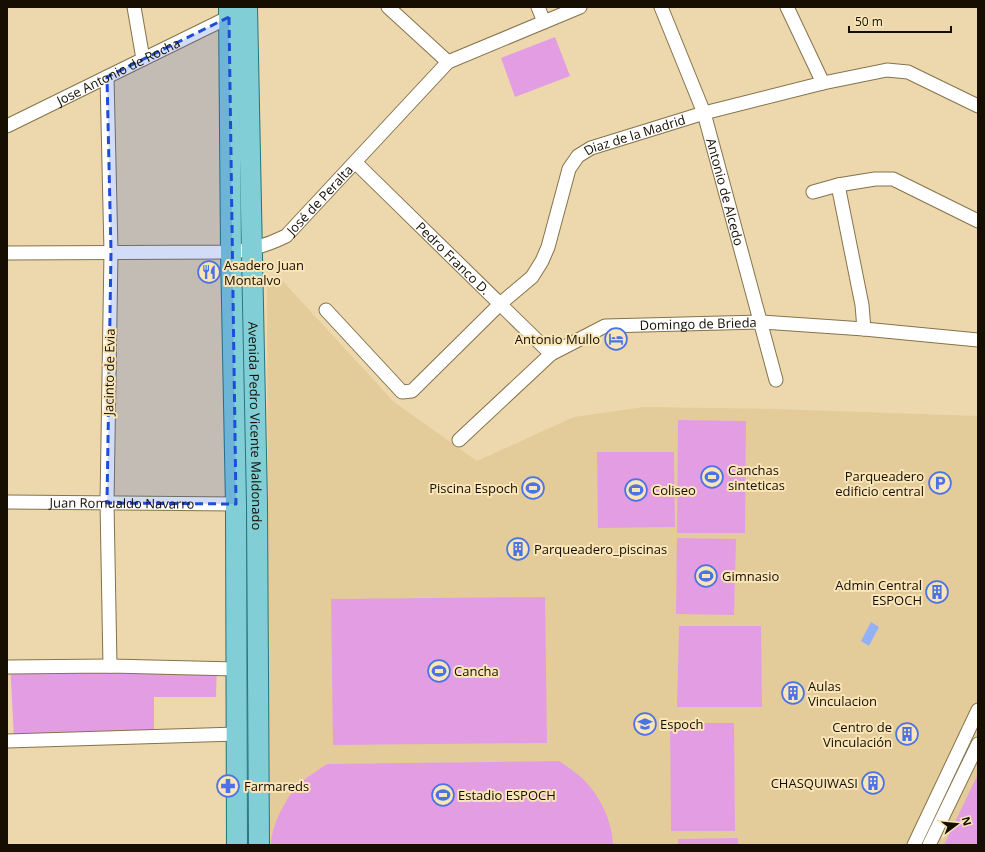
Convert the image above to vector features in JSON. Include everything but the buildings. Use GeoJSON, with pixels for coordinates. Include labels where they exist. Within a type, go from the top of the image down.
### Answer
{"type":"FeatureCollection","features":[{"type":"Feature","properties":{"kind":"main road","name":"Avenida Pedro Vicente Maldonado"},"geometry":{"type":"LineString","coordinates":[[247,7],[257,504],[259,845]]}},
{"type":"Feature","properties":{"kind":"main road","name":"Avenida Pedro Vicente Maldonado"},"geometry":{"type":"LineString","coordinates":[[229,12],[231,252],[236,504],[237,845]]}},
{"type":"Feature","properties":{"kind":"street"},"geometry":{"type":"LineString","coordinates":[[134,7],[143,59]]}},
{"type":"Feature","properties":{"kind":"street"},"geometry":{"type":"LineString","coordinates":[[388,7],[448,62]]}},
{"type":"Feature","properties":{"kind":"street"},"geometry":{"type":"LineString","coordinates":[[538,7],[544,22]]}},
{"type":"Feature","properties":{"kind":"street","name":"José de Peralta"},"geometry":{"type":"LineString","coordinates":[[7,253],[231,252],[251,250],[269,245],[286,236],[356,163],[448,62],[580,7]]}},
{"type":"Feature","properties":{"kind":"street","name":"Antonio de Alcedo"},"geometry":{"type":"LineString","coordinates":[[661,7],[704,114],[776,380]]}},
{"type":"Feature","properties":{"kind":"street"},"geometry":{"type":"LineString","coordinates":[[787,7],[823,83]]}},
{"type":"Feature","properties":{"kind":"street","name":"Jose Antonio de Rocha"},"geometry":{"type":"LineString","coordinates":[[7,126],[143,59],[229,12]]}},
{"type":"Feature","properties":{"kind":"street","name":"Diaz de la Madrid"},"geometry":{"type":"LineString","coordinates":[[326,310],[402,392],[412,391],[500,304],[532,277],[542,261],[548,247],[569,168],[578,156],[591,148],[704,114],[823,83],[887,70],[908,72],[978,106]]}},
{"type":"Feature","properties":{"kind":"street","name":"Jacinto de Evia"},"geometry":{"type":"LineString","coordinates":[[107,77],[111,252],[107,503],[110,666]]}},
{"type":"Feature","properties":{"kind":"street","name":"Pedro Franco D."},"geometry":{"type":"LineString","coordinates":[[356,163],[551,354]]}},
{"type":"Feature","properties":{"kind":"street"},"geometry":{"type":"LineString","coordinates":[[813,192],[838,185],[875,178],[893,179],[978,221]]}},
{"type":"Feature","properties":{"kind":"street"},"geometry":{"type":"LineString","coordinates":[[838,185],[862,305],[864,329]]}},
{"type":"Feature","properties":{"kind":"street","name":"Domingo de Brieda"},"geometry":{"type":"LineString","coordinates":[[459,440],[551,354],[605,326],[761,322],[864,329],[978,340]]}},
{"type":"Feature","properties":{"kind":"street","name":"Juan Romualdo Navarro"},"geometry":{"type":"LineString","coordinates":[[7,502],[236,504]]}},
{"type":"Feature","properties":{"kind":"street"},"geometry":{"type":"LineString","coordinates":[[7,667],[110,666],[236,669]]}},
{"type":"Feature","properties":{"kind":"street"},"geometry":{"type":"LineString","coordinates":[[914,845],[978,710]]}},
{"type":"Feature","properties":{"kind":"street"},"geometry":{"type":"LineString","coordinates":[[7,741],[237,734]]}},
{"type":"Feature","properties":{"kind":"street"},"geometry":{"type":"LineString","coordinates":[[929,845],[978,744]]}},
{"type":"Feature","properties":{"kind":"highlighted area"},"geometry":{"type":"Polygon","coordinates":[[[229,17],[236,504],[107,503],[111,252],[107,77],[229,17]]]}},
{"type":"Feature","properties":{"kind":"shaded area"},"geometry":{"type":"Polygon","coordinates":[[[555,37],[570,76],[515,97],[501,58],[555,37]]]}},
{"type":"Feature","properties":{"kind":"shaded area"},"geometry":{"type":"Polygon","coordinates":[[[277,275],[394,402],[477,461],[574,417],[644,407],[776,409],[978,416],[978,845],[269,845],[267,287],[277,275]]]}},
{"type":"Feature","properties":{"kind":"shaded area","name":"Canchas sinteticas"},"geometry":{"type":"Polygon","coordinates":[[[678,420],[746,421],[745,533],[677,533],[678,420]]]}},
{"type":"Feature","properties":{"kind":"shaded area","name":"Coliseo"},"geometry":{"type":"Polygon","coordinates":[[[597,452],[674,452],[675,527],[598,528],[597,452]]]}},
{"type":"Feature","properties":{"kind":"shaded area","name":"Gimnasio"},"geometry":{"type":"Polygon","coordinates":[[[677,538],[736,539],[734,615],[676,614],[677,538]]]}},
{"type":"Feature","properties":{"kind":"shaded area","name":"Cancha"},"geometry":{"type":"Polygon","coordinates":[[[545,597],[547,743],[333,745],[331,599],[545,597]]]}},
{"type":"Feature","properties":{"kind":"shaded area"},"geometry":{"type":"Polygon","coordinates":[[[679,626],[761,626],[762,707],[677,707],[679,626]]]}},
{"type":"Feature","properties":{"kind":"shaded area"},"geometry":{"type":"Polygon","coordinates":[[[10,661],[217,661],[216,697],[154,697],[154,736],[14,739],[10,661]]]}},
{"type":"Feature","properties":{"kind":"shaded area"},"geometry":{"type":"Polygon","coordinates":[[[670,723],[734,723],[735,831],[671,831],[670,723]]]}},
{"type":"Feature","properties":{"kind":"shaded area","name":"Estadio ESPOCH"},"geometry":{"type":"Polygon","coordinates":[[[559,761],[581,777],[590,786],[608,819],[611,828],[613,845],[271,845],[277,820],[291,794],[305,779],[327,764],[559,761]]]}},
{"type":"Feature","properties":{"kind":"shaded area"},"geometry":{"type":"Polygon","coordinates":[[[978,774],[978,845],[944,845],[978,774]]]}},
{"type":"Feature","properties":{"kind":"shaded area"},"geometry":{"type":"Polygon","coordinates":[[[738,838],[738,845],[678,845],[678,839],[738,838]]]}},
{"type":"Feature","properties":{"kind":"water"},"geometry":{"type":"Polygon","coordinates":[[[871,622],[879,627],[869,646],[861,641],[871,622]]]}},
{"type":"Feature","properties":{"kind":"place","name":"Asadero Juan Montalvo"},"geometry":{"type":"Point","coordinates":[209,272]}},
{"type":"Feature","properties":{"kind":"place","name":"Antonio Mullo"},"geometry":{"type":"Point","coordinates":[616,339]}},
{"type":"Feature","properties":{"kind":"place","name":"Canchas sinteticas"},"geometry":{"type":"Point","coordinates":[712,477]}},
{"type":"Feature","properties":{"kind":"place","name":"Parqueadero edificio central"},"geometry":{"type":"Point","coordinates":[940,483]}},
{"type":"Feature","properties":{"kind":"place","name":"Piscina Espoch"},"geometry":{"type":"Point","coordinates":[533,488]}},
{"type":"Feature","properties":{"kind":"place","name":"Coliseo"},"geometry":{"type":"Point","coordinates":[636,490]}},
{"type":"Feature","properties":{"kind":"place","name":"Parqueadero_piscinas"},"geometry":{"type":"Point","coordinates":[518,549]}},
{"type":"Feature","properties":{"kind":"place","name":"Gimnasio"},"geometry":{"type":"Point","coordinates":[706,576]}},
{"type":"Feature","properties":{"kind":"place","name":"Admin Central ESPOCH"},"geometry":{"type":"Point","coordinates":[937,592]}},
{"type":"Feature","properties":{"kind":"place","name":"Cancha"},"geometry":{"type":"Point","coordinates":[439,671]}},
{"type":"Feature","properties":{"kind":"place","name":"Aulas Vinculacion"},"geometry":{"type":"Point","coordinates":[793,693]}},
{"type":"Feature","properties":{"kind":"place","name":"Espoch"},"geometry":{"type":"Point","coordinates":[645,724]}},
{"type":"Feature","properties":{"kind":"place","name":"Centro de Vinculación"},"geometry":{"type":"Point","coordinates":[907,734]}},
{"type":"Feature","properties":{"kind":"place","name":"CHASQUIWASI"},"geometry":{"type":"Point","coordinates":[873,783]}},
{"type":"Feature","properties":{"kind":"place","name":"Farmareds"},"geometry":{"type":"Point","coordinates":[228,786]}},
{"type":"Feature","properties":{"kind":"place","name":"Estadio ESPOCH"},"geometry":{"type":"Point","coordinates":[443,795]}}]}
